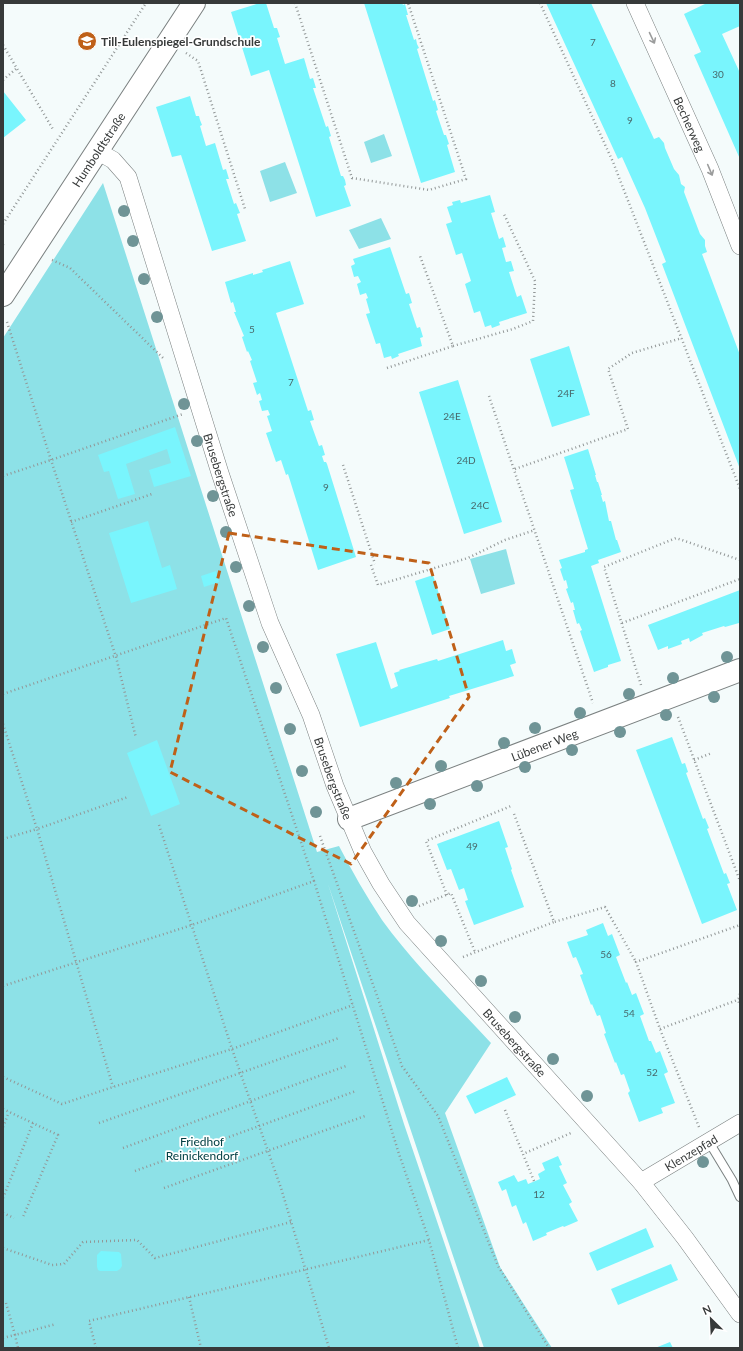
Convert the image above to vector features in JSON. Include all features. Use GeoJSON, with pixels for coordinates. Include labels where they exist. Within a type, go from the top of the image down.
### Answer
{"type":"FeatureCollection","features":[{"type":"Feature","properties":{"kind":"street","name":"Humboldtstraße"},"geometry":{"type":"LineString","coordinates":[[3,295],[194,3]]}},
{"type":"Feature","properties":{"kind":"street","name":"Becherweg"},"geometry":{"type":"LineString","coordinates":[[635,3],[710,169],[740,246]]}},
{"type":"Feature","properties":{"kind":"street","name":"Brusebergstraße"},"geometry":{"type":"LineString","coordinates":[[97,150],[113,160],[128,177],[200,408],[270,623],[311,715],[335,786],[363,852],[381,884],[407,923],[548,1077],[641,1182],[685,1238],[740,1314]]}},
{"type":"Feature","properties":{"kind":"street","name":"Lübener Weg"},"geometry":{"type":"LineString","coordinates":[[349,819],[740,670]]}},
{"type":"Feature","properties":{"kind":"street","name":"Klenzepfad"},"geometry":{"type":"LineString","coordinates":[[641,1182],[704,1135],[740,1123]]}},
{"type":"Feature","properties":{"kind":"lane"},"geometry":{"type":"LineString","coordinates":[[704,1135],[732,1180],[740,1197]]}},
{"type":"Feature","properties":{"kind":"path"},"geometry":{"type":"LineString","coordinates":[[3,224],[146,3]]}},
{"type":"Feature","properties":{"kind":"path"},"geometry":{"type":"LineString","coordinates":[[295,3],[352,178],[429,190],[466,178],[408,3]]}},
{"type":"Feature","properties":{"kind":"path"},"geometry":{"type":"LineString","coordinates":[[540,3],[613,162],[740,489]]}},
{"type":"Feature","properties":{"kind":"path"},"geometry":{"type":"LineString","coordinates":[[3,45],[54,131]]}},
{"type":"Feature","properties":{"kind":"path"},"geometry":{"type":"LineString","coordinates":[[183,52],[198,61],[245,209]]}},
{"type":"Feature","properties":{"kind":"path"},"geometry":{"type":"LineString","coordinates":[[3,80],[17,68]]}},
{"type":"Feature","properties":{"kind":"path"},"geometry":{"type":"LineString","coordinates":[[387,368],[453,346],[513,329],[533,321],[535,281],[504,214]]}},
{"type":"Feature","properties":{"kind":"path"},"geometry":{"type":"LineString","coordinates":[[420,256],[453,346]]}},
{"type":"Feature","properties":{"kind":"path"},"geometry":{"type":"LineString","coordinates":[[49,258],[70,268],[165,360]]}},
{"type":"Feature","properties":{"kind":"path"},"geometry":{"type":"LineString","coordinates":[[7,322],[116,657],[136,738]]}},
{"type":"Feature","properties":{"kind":"path"},"geometry":{"type":"LineString","coordinates":[[515,469],[628,429],[608,369],[632,353],[682,338]]}},
{"type":"Feature","properties":{"kind":"path"},"geometry":{"type":"LineString","coordinates":[[489,396],[600,723]]}},
{"type":"Feature","properties":{"kind":"path"},"geometry":{"type":"LineString","coordinates":[[3,476],[200,408]]}},
{"type":"Feature","properties":{"kind":"path"},"geometry":{"type":"LineString","coordinates":[[343,465],[378,585],[468,558],[505,540],[535,530]]}},
{"type":"Feature","properties":{"kind":"path"},"geometry":{"type":"LineString","coordinates":[[71,522],[152,494]]}},
{"type":"Feature","properties":{"kind":"path"},"geometry":{"type":"LineString","coordinates":[[641,685],[604,567],[676,538],[740,560]]}},
{"type":"Feature","properties":{"kind":"path"},"geometry":{"type":"LineString","coordinates":[[622,623],[740,579]]}},
{"type":"Feature","properties":{"kind":"path"},"geometry":{"type":"LineString","coordinates":[[3,694],[116,657],[226,618],[314,881],[399,1154],[429,1240],[458,1348]]}},
{"type":"Feature","properties":{"kind":"path"},"geometry":{"type":"LineString","coordinates":[[676,713],[740,881]]}},
{"type":"Feature","properties":{"kind":"path"},"geometry":{"type":"LineString","coordinates":[[3,724],[37,829],[114,1087]]}},
{"type":"Feature","properties":{"kind":"path"},"geometry":{"type":"LineString","coordinates":[[694,760],[712,753]]}},
{"type":"Feature","properties":{"kind":"path"},"geometry":{"type":"LineString","coordinates":[[3,839],[37,829],[128,797]]}},
{"type":"Feature","properties":{"kind":"path"},"geometry":{"type":"LineString","coordinates":[[447,895],[426,841],[511,806]]}},
{"type":"Feature","properties":{"kind":"path"},"geometry":{"type":"LineString","coordinates":[[514,814],[554,922]]}},
{"type":"Feature","properties":{"kind":"path"},"geometry":{"type":"LineString","coordinates":[[159,825],[232,1049],[281,1188],[329,1348]]}},
{"type":"Feature","properties":{"kind":"path"},"geometry":{"type":"LineString","coordinates":[[320,836],[402,1066],[438,1116],[498,1266],[549,1348]]}},
{"type":"Feature","properties":{"kind":"path"},"geometry":{"type":"LineString","coordinates":[[3,986],[192,925],[314,881]]}},
{"type":"Feature","properties":{"kind":"path"},"geometry":{"type":"LineString","coordinates":[[416,907],[451,893],[474,952]]}},
{"type":"Feature","properties":{"kind":"path"},"geometry":{"type":"LineString","coordinates":[[463,957],[554,922],[606,907],[636,962],[660,1029],[704,1135]]}},
{"type":"Feature","properties":{"kind":"path"},"geometry":{"type":"LineString","coordinates":[[636,962],[740,925]]}},
{"type":"Feature","properties":{"kind":"path"},"geometry":{"type":"LineString","coordinates":[[740,994],[740,1005]]}},
{"type":"Feature","properties":{"kind":"path"},"geometry":{"type":"LineString","coordinates":[[660,1029],[739,999]]}},
{"type":"Feature","properties":{"kind":"path"},"geometry":{"type":"LineString","coordinates":[[3,1077],[62,1104],[232,1049],[353,1005]]}},
{"type":"Feature","properties":{"kind":"path"},"geometry":{"type":"LineString","coordinates":[[99,1123],[339,1038]]}},
{"type":"Feature","properties":{"kind":"path"},"geometry":{"type":"LineString","coordinates":[[123,1148],[346,1066]]}},
{"type":"Feature","properties":{"kind":"path"},"geometry":{"type":"LineString","coordinates":[[135,1171],[356,1091]]}},
{"type":"Feature","properties":{"kind":"path"},"geometry":{"type":"LineString","coordinates":[[3,1109],[58,1135],[22,1218]]}},
{"type":"Feature","properties":{"kind":"path"},"geometry":{"type":"LineString","coordinates":[[505,1110],[534,1181]]}},
{"type":"Feature","properties":{"kind":"path"},"geometry":{"type":"LineString","coordinates":[[3,1127],[9,1112]]}},
{"type":"Feature","properties":{"kind":"path"},"geometry":{"type":"LineString","coordinates":[[164,1188],[365,1116]]}},
{"type":"Feature","properties":{"kind":"path"},"geometry":{"type":"LineString","coordinates":[[3,1198],[33,1123]]}},
{"type":"Feature","properties":{"kind":"path"},"geometry":{"type":"LineString","coordinates":[[523,1154],[576,1131]]}},
{"type":"Feature","properties":{"kind":"path"},"geometry":{"type":"LineString","coordinates":[[3,1214],[14,1218]]}},
{"type":"Feature","properties":{"kind":"path"},"geometry":{"type":"LineString","coordinates":[[3,1248],[52,1265],[64,1264],[83,1242],[137,1240],[155,1258],[291,1222]]}},
{"type":"Feature","properties":{"kind":"path"},"geometry":{"type":"LineString","coordinates":[[96,1348],[89,1321],[429,1240]]}},
{"type":"Feature","properties":{"kind":"path"},"geometry":{"type":"LineString","coordinates":[[189,1297],[201,1348]]}},
{"type":"Feature","properties":{"kind":"path"},"geometry":{"type":"LineString","coordinates":[[6,1303],[18,1348]]}},
{"type":"Feature","properties":{"kind":"path"},"geometry":{"type":"LineString","coordinates":[[3,1338],[56,1324]]}},
{"type":"Feature","properties":{"kind":"highlighted area"},"geometry":{"type":"Polygon","coordinates":[[[229,533],[429,563],[469,697],[351,864],[170,772],[229,533]]]}},
{"type":"Feature","properties":{"kind":"green space"},"geometry":{"type":"Polygon","coordinates":[[[384,134],[392,156],[371,163],[364,142],[384,134]]]}},
{"type":"Feature","properties":{"kind":"green space"},"geometry":{"type":"Polygon","coordinates":[[[285,162],[297,193],[270,202],[260,171],[285,162]]]}},
{"type":"Feature","properties":{"kind":"green space","name":"Friedhof Reinickendorf"},"geometry":{"type":"Polygon","coordinates":[[[103,183],[317,852],[339,846],[370,902],[394,936],[491,1043],[445,1113],[500,1267],[552,1348],[484,1348],[328,884],[404,1124],[480,1348],[3,1348],[3,338],[103,183]]]}},
{"type":"Feature","properties":{"kind":"green space"},"geometry":{"type":"Polygon","coordinates":[[[381,218],[391,239],[359,249],[349,230],[381,218]]]}},
{"type":"Feature","properties":{"kind":"green space"},"geometry":{"type":"Polygon","coordinates":[[[506,549],[515,584],[481,594],[470,559],[506,549]]]}},
{"type":"Feature","properties":{"kind":"building"},"geometry":{"type":"Polygon","coordinates":[[[260,3],[266,3],[274,28],[277,28],[280,37],[277,38],[285,64],[304,58],[310,79],[313,78],[316,88],[313,88],[326,127],[328,126],[331,136],[329,137],[341,176],[343,176],[345,180],[346,185],[344,186],[351,206],[316,217],[269,70],[251,76],[231,12],[260,3]]]}},
{"type":"Feature","properties":{"kind":"building"},"geometry":{"type":"Polygon","coordinates":[[[364,3],[405,4],[408,15],[406,15],[414,40],[416,39],[419,48],[417,49],[433,101],[435,100],[438,110],[436,111],[444,135],[446,135],[449,144],[447,145],[455,172],[421,183],[364,3]]]}},
{"type":"Feature","properties":{"kind":"building"},"geometry":{"type":"Polygon","coordinates":[[[546,3],[591,3],[654,139],[659,137],[664,143],[674,169],[679,175],[681,184],[685,187],[684,192],[700,234],[705,240],[707,252],[702,254],[740,355],[740,469],[662,264],[666,262],[645,208],[622,157],[618,159],[546,3]]]}},
{"type":"Feature","properties":{"kind":"building"},"geometry":{"type":"Polygon","coordinates":[[[707,3],[740,3],[740,26],[722,34],[740,73],[740,159],[694,55],[701,52],[684,14],[707,3]]]}},
{"type":"Feature","properties":{"kind":"building"},"geometry":{"type":"Polygon","coordinates":[[[3,91],[26,120],[3,138],[3,91]]]}},
{"type":"Feature","properties":{"kind":"building"},"geometry":{"type":"Polygon","coordinates":[[[190,96],[196,116],[199,116],[202,125],[200,126],[206,146],[215,143],[223,170],[226,169],[229,179],[226,179],[234,204],[236,203],[240,213],[237,214],[246,241],[212,251],[181,155],[172,157],[156,107],[190,96]]]}},
{"type":"Feature","properties":{"kind":"building"},"geometry":{"type":"Polygon","coordinates":[[[490,195],[495,212],[491,213],[499,239],[503,237],[506,247],[502,248],[506,262],[511,261],[514,271],[509,272],[517,297],[521,295],[527,313],[499,322],[500,325],[492,328],[491,325],[485,327],[480,311],[474,313],[465,284],[471,281],[462,253],[456,255],[446,224],[452,222],[447,207],[453,205],[452,202],[460,200],[461,203],[490,195]]]}},
{"type":"Feature","properties":{"kind":"building"},"geometry":{"type":"Polygon","coordinates":[[[390,247],[406,294],[409,293],[412,303],[409,304],[417,328],[420,327],[423,337],[420,338],[422,346],[398,354],[399,356],[392,359],[391,356],[384,358],[380,343],[376,344],[366,314],[370,313],[366,299],[368,298],[366,293],[360,295],[357,284],[361,282],[358,276],[354,277],[351,266],[355,264],[353,259],[390,247]]]}},
{"type":"Feature","properties":{"kind":"building"},"geometry":{"type":"Polygon","coordinates":[[[290,261],[304,304],[276,313],[308,411],[311,410],[314,420],[310,421],[319,446],[322,445],[325,455],[322,456],[324,462],[327,464],[356,557],[318,570],[288,474],[286,475],[281,460],[276,462],[266,433],[272,431],[267,416],[270,415],[268,410],[262,411],[259,401],[262,400],[260,393],[257,395],[253,383],[257,382],[250,361],[252,360],[248,351],[247,352],[242,337],[244,336],[234,312],[236,312],[233,302],[231,303],[225,282],[253,273],[253,275],[263,272],[262,270],[290,261]]]}},
{"type":"Feature","properties":{"kind":"building"},"geometry":{"type":"Polygon","coordinates":[[[569,346],[590,415],[552,427],[530,359],[569,346]]]}},
{"type":"Feature","properties":{"kind":"building"},"geometry":{"type":"Polygon","coordinates":[[[458,380],[502,522],[464,534],[419,392],[458,380]]]}},
{"type":"Feature","properties":{"kind":"building"},"geometry":{"type":"Polygon","coordinates":[[[175,427],[191,476],[154,487],[149,470],[171,463],[167,449],[126,464],[135,494],[118,499],[109,471],[104,472],[98,455],[175,427]]]}},
{"type":"Feature","properties":{"kind":"building"},"geometry":{"type":"Polygon","coordinates":[[[588,449],[603,502],[605,501],[609,521],[611,521],[621,552],[598,560],[599,563],[591,566],[621,661],[608,665],[608,667],[594,672],[580,631],[582,630],[579,623],[577,624],[573,610],[575,610],[573,602],[571,603],[566,589],[568,588],[566,580],[564,581],[560,569],[562,568],[559,560],[585,552],[585,550],[588,549],[570,490],[574,489],[564,457],[588,449]]]}},
{"type":"Feature","properties":{"kind":"building"},"geometry":{"type":"Polygon","coordinates":[[[148,521],[162,568],[170,565],[177,589],[131,603],[109,533],[148,521]]]}},
{"type":"Feature","properties":{"kind":"building"},"geometry":{"type":"Polygon","coordinates":[[[216,571],[219,582],[204,587],[201,576],[216,571]]]}},
{"type":"Feature","properties":{"kind":"building"},"geometry":{"type":"Polygon","coordinates":[[[433,575],[450,629],[432,635],[415,581],[433,575]]]}},
{"type":"Feature","properties":{"kind":"building"},"geometry":{"type":"Polygon","coordinates":[[[740,590],[739,623],[702,633],[703,635],[690,642],[689,638],[681,641],[682,644],[668,649],[668,646],[658,650],[648,625],[740,590]]]}},
{"type":"Feature","properties":{"kind":"building"},"geometry":{"type":"Polygon","coordinates":[[[503,640],[506,651],[512,649],[516,663],[510,665],[514,676],[449,696],[450,698],[360,727],[336,654],[376,642],[391,689],[398,686],[394,673],[400,671],[399,670],[437,659],[438,661],[503,640]]]}},
{"type":"Feature","properties":{"kind":"building"},"geometry":{"type":"Polygon","coordinates":[[[672,737],[682,764],[685,763],[688,772],[686,773],[703,819],[705,818],[709,828],[707,829],[724,874],[726,873],[730,883],[727,884],[737,910],[702,924],[636,750],[672,737]]]}},
{"type":"Feature","properties":{"kind":"building"},"geometry":{"type":"Polygon","coordinates":[[[157,740],[180,804],[151,816],[127,753],[157,740]]]}},
{"type":"Feature","properties":{"kind":"building"},"geometry":{"type":"Polygon","coordinates":[[[499,821],[508,847],[505,848],[512,869],[511,870],[524,907],[474,925],[465,901],[468,900],[464,888],[459,890],[451,869],[447,870],[437,844],[499,821]]]}},
{"type":"Feature","properties":{"kind":"building"},"geometry":{"type":"Polygon","coordinates":[[[603,923],[608,936],[612,934],[620,955],[616,957],[626,983],[627,982],[632,995],[636,993],[644,1014],[640,1016],[649,1041],[651,1041],[656,1053],[660,1051],[668,1072],[664,1074],[675,1103],[661,1108],[663,1113],[639,1122],[628,1093],[630,1091],[624,1074],[621,1075],[616,1062],[615,1063],[604,1034],[606,1033],[600,1015],[597,1016],[592,1004],[591,1005],[580,975],[583,974],[576,957],[573,958],[567,942],[588,935],[586,930],[603,923]]]}},
{"type":"Feature","properties":{"kind":"building"},"geometry":{"type":"Polygon","coordinates":[[[507,1077],[516,1095],[475,1114],[466,1096],[507,1077]]]}},
{"type":"Feature","properties":{"kind":"building"},"geometry":{"type":"Polygon","coordinates":[[[558,1156],[562,1165],[559,1166],[567,1183],[563,1185],[572,1202],[569,1204],[578,1221],[546,1233],[547,1235],[533,1241],[526,1222],[523,1224],[516,1205],[512,1207],[506,1189],[502,1191],[498,1182],[514,1175],[518,1182],[526,1179],[528,1184],[540,1179],[538,1174],[545,1170],[542,1163],[558,1156]]]}},
{"type":"Feature","properties":{"kind":"building"},"geometry":{"type":"Polygon","coordinates":[[[646,1228],[654,1247],[597,1271],[589,1253],[646,1228]]]}},
{"type":"Feature","properties":{"kind":"building"},"geometry":{"type":"Polygon","coordinates":[[[101,1251],[119,1252],[121,1254],[122,1266],[120,1269],[117,1271],[98,1270],[97,1255],[101,1251]]]}},
{"type":"Feature","properties":{"kind":"building"},"geometry":{"type":"Polygon","coordinates":[[[671,1264],[678,1280],[618,1305],[611,1289],[671,1264]]]}},
{"type":"Feature","properties":{"kind":"building"},"geometry":{"type":"Polygon","coordinates":[[[670,1342],[673,1348],[655,1348],[670,1342]]]}},
{"type":"Feature","properties":{"kind":"place","name":"Till-Eulenspiegel-Grundschule"},"geometry":{"type":"Point","coordinates":[87,41]}}]}
